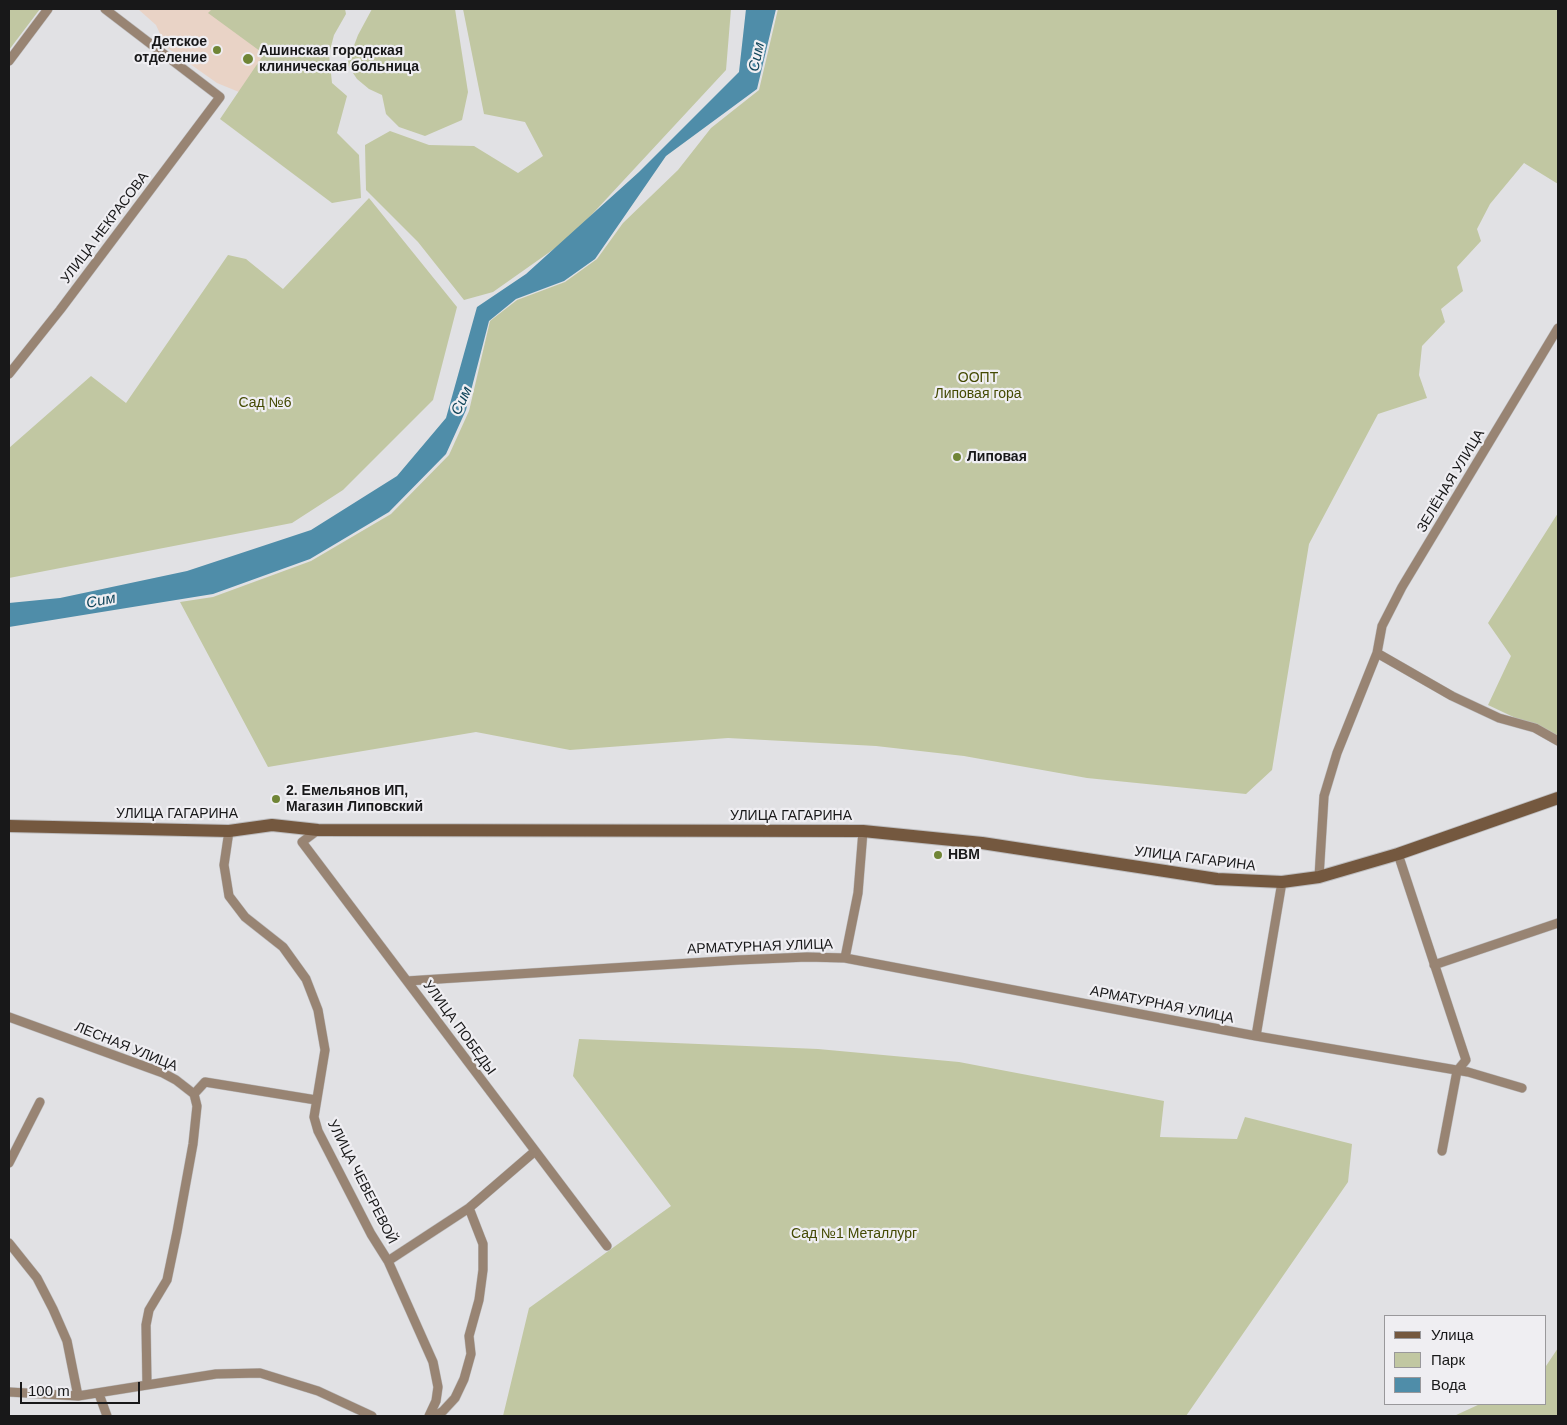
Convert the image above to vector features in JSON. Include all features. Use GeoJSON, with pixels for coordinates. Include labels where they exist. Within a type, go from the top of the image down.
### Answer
{"type":"FeatureCollection","features":[{"type":"Feature","properties":{"kind":"street"},"geometry":{"type":"LineString","coordinates":[[9,61],[48,9]]}},
{"type":"Feature","properties":{"kind":"street","name":"УЛИЦА НЕКРАСОВА"},"geometry":{"type":"LineString","coordinates":[[9,374],[72,295],[220,97],[106,9]]}},
{"type":"Feature","properties":{"kind":"street","name":"ЗЕЛЁНАЯ УЛИЦА"},"geometry":{"type":"LineString","coordinates":[[1319,878],[1324,796],[1337,753],[1376,653],[1382,626],[1402,587],[1558,328]]}},
{"type":"Feature","properties":{"kind":"street"},"geometry":{"type":"LineString","coordinates":[[1376,653],[1452,696],[1500,718],[1534,728],[1558,741]]}},
{"type":"Feature","properties":{"kind":"street","name":"УЛИЦА ГАГАРИНА"},"geometry":{"type":"LineString","coordinates":[[9,826],[229,831],[272,824],[318,830],[863,831],[947,839],[1217,879],[1282,882],[1319,878],[1398,854],[1558,798]]}},
{"type":"Feature","properties":{"kind":"street","name":"УЛИЦА ПОБЕДЫ"},"geometry":{"type":"LineString","coordinates":[[318,830],[302,842],[534,1152],[607,1246]]}},
{"type":"Feature","properties":{"kind":"street","name":"УЛИЦА ЧЕВЕРЕВОЙ"},"geometry":{"type":"LineString","coordinates":[[229,831],[224,865],[229,896],[245,917],[282,947],[306,979],[312,994],[322,1024],[325,1050],[314,1118],[318,1131],[371,1234],[388,1261],[433,1362],[438,1387],[436,1401],[429,1416]]}},
{"type":"Feature","properties":{"kind":"street"},"geometry":{"type":"LineString","coordinates":[[844,958],[858,893],[863,831]]}},
{"type":"Feature","properties":{"kind":"street"},"geometry":{"type":"LineString","coordinates":[[1398,854],[1466,1060],[1457,1071],[1442,1151]]}},
{"type":"Feature","properties":{"kind":"street"},"geometry":{"type":"LineString","coordinates":[[1256,1036],[1282,882]]}},
{"type":"Feature","properties":{"kind":"street"},"geometry":{"type":"LineString","coordinates":[[1434,965],[1558,923]]}},
{"type":"Feature","properties":{"kind":"street","name":"АРМАТУРНАЯ УЛИЦА"},"geometry":{"type":"LineString","coordinates":[[407,981],[807,956],[844,958],[1256,1036],[1457,1071],[1522,1088]]}},
{"type":"Feature","properties":{"kind":"street","name":"ЛЕСНАЯ УЛИЦА"},"geometry":{"type":"LineString","coordinates":[[9,1017],[162,1073],[176,1080],[194,1094]]}},
{"type":"Feature","properties":{"kind":"street"},"geometry":{"type":"LineString","coordinates":[[147,1385],[146,1325],[149,1310],[167,1280],[177,1232],[198,1106],[194,1094],[205,1082],[316,1100]]}},
{"type":"Feature","properties":{"kind":"street"},"geometry":{"type":"LineString","coordinates":[[9,1162],[40,1102]]}},
{"type":"Feature","properties":{"kind":"street"},"geometry":{"type":"LineString","coordinates":[[388,1261],[469,1208],[534,1152]]}},
{"type":"Feature","properties":{"kind":"street"},"geometry":{"type":"LineString","coordinates":[[435,1416],[443,1411],[454,1398],[464,1379],[471,1354],[469,1336],[479,1300],[483,1270],[482,1244],[469,1208]]}},
{"type":"Feature","properties":{"kind":"street"},"geometry":{"type":"LineString","coordinates":[[9,1244],[37,1278],[53,1308],[67,1341],[78,1396]]}},
{"type":"Feature","properties":{"kind":"street"},"geometry":{"type":"LineString","coordinates":[[9,1392],[34,1395],[78,1396],[216,1374],[260,1373],[308,1387],[372,1416]]}},
{"type":"Feature","properties":{"kind":"street"},"geometry":{"type":"LineString","coordinates":[[99,1394],[107,1416]]}},
{"type":"Feature","properties":{"kind":"shaded area","name":"Ашинская городская клиническая больница"},"geometry":{"type":"Polygon","coordinates":[[[138,9],[332,9],[308,71],[239,92],[217,83],[166,47],[156,25],[138,9]]]}},
{"type":"Feature","properties":{"kind":"green space"},"geometry":{"type":"Polygon","coordinates":[[[9,9],[40,9],[9,50],[9,9]]]}},
{"type":"Feature","properties":{"kind":"green space"},"geometry":{"type":"Polygon","coordinates":[[[212,9],[345,9],[346,14],[334,35],[329,54],[332,83],[347,96],[337,133],[359,155],[361,198],[332,203],[220,119],[264,54],[208,13],[212,9]]]}},
{"type":"Feature","properties":{"kind":"green space"},"geometry":{"type":"Polygon","coordinates":[[[372,9],[455,9],[468,92],[462,120],[425,136],[399,127],[386,114],[382,95],[369,89],[357,79],[347,64],[358,35],[372,9]]]}},
{"type":"Feature","properties":{"kind":"green space"},"geometry":{"type":"Polygon","coordinates":[[[463,9],[731,9],[726,70],[571,237],[493,292],[464,300],[418,242],[366,190],[365,145],[390,131],[429,145],[474,146],[518,173],[543,156],[525,122],[484,114],[463,9]]]}},
{"type":"Feature","properties":{"kind":"green space","name":"ООПТ Липовая гора"},"geometry":{"type":"Polygon","coordinates":[[[778,9],[1558,9],[1558,184],[1524,163],[1490,204],[1477,229],[1481,241],[1457,267],[1463,291],[1441,309],[1445,322],[1422,346],[1419,375],[1427,398],[1378,414],[1309,544],[1272,770],[1246,794],[1087,778],[964,756],[876,746],[728,738],[570,750],[476,732],[268,767],[180,602],[213,597],[311,561],[391,514],[449,455],[469,411],[490,321],[517,300],[565,282],[597,259],[623,223],[678,170],[711,128],[759,90],[778,9]]]}},
{"type":"Feature","properties":{"kind":"green space","name":"Сад №6"},"geometry":{"type":"Polygon","coordinates":[[[369,198],[457,307],[433,400],[343,490],[292,523],[9,578],[9,448],[91,376],[126,403],[228,255],[246,259],[283,289],[369,198]]]}},
{"type":"Feature","properties":{"kind":"green space"},"geometry":{"type":"Polygon","coordinates":[[[1558,513],[1558,738],[1488,705],[1511,656],[1488,623],[1558,513]]]}},
{"type":"Feature","properties":{"kind":"green space","name":"Сад №1 Металлург"},"geometry":{"type":"Polygon","coordinates":[[[579,1039],[818,1049],[959,1062],[1164,1101],[1160,1137],[1237,1139],[1245,1117],[1352,1144],[1348,1182],[1186,1416],[503,1416],[529,1308],[671,1206],[573,1076],[579,1039]]]}},
{"type":"Feature","properties":{"kind":"green space"},"geometry":{"type":"Polygon","coordinates":[[[1558,1348],[1558,1416],[1454,1416],[1478,1405],[1547,1405],[1547,1364],[1558,1348]]]}},
{"type":"Feature","properties":{"kind":"water","name":"Сим"},"geometry":{"type":"Polygon","coordinates":[[[746,9],[776,9],[757,89],[666,156],[595,259],[564,281],[516,299],[489,321],[466,410],[446,454],[389,512],[310,559],[213,594],[9,627],[9,603],[60,598],[187,571],[311,530],[397,476],[446,418],[477,307],[526,274],[639,172],[739,72],[746,9]]]}},
{"type":"Feature","properties":{"kind":"place","name":"Детское отделение"},"geometry":{"type":"Point","coordinates":[217,50]}},
{"type":"Feature","properties":{"kind":"place","name":"Ашинская городская клиническая больница"},"geometry":{"type":"Point","coordinates":[248,59]}},
{"type":"Feature","properties":{"kind":"place","name":"Липовая"},"geometry":{"type":"Point","coordinates":[957,457]}},
{"type":"Feature","properties":{"kind":"place","name":"2. Емельянов ИП, Магазин Липовский"},"geometry":{"type":"Point","coordinates":[276,799]}},
{"type":"Feature","properties":{"kind":"place","name":"НВМ"},"geometry":{"type":"Point","coordinates":[938,855]}}]}
